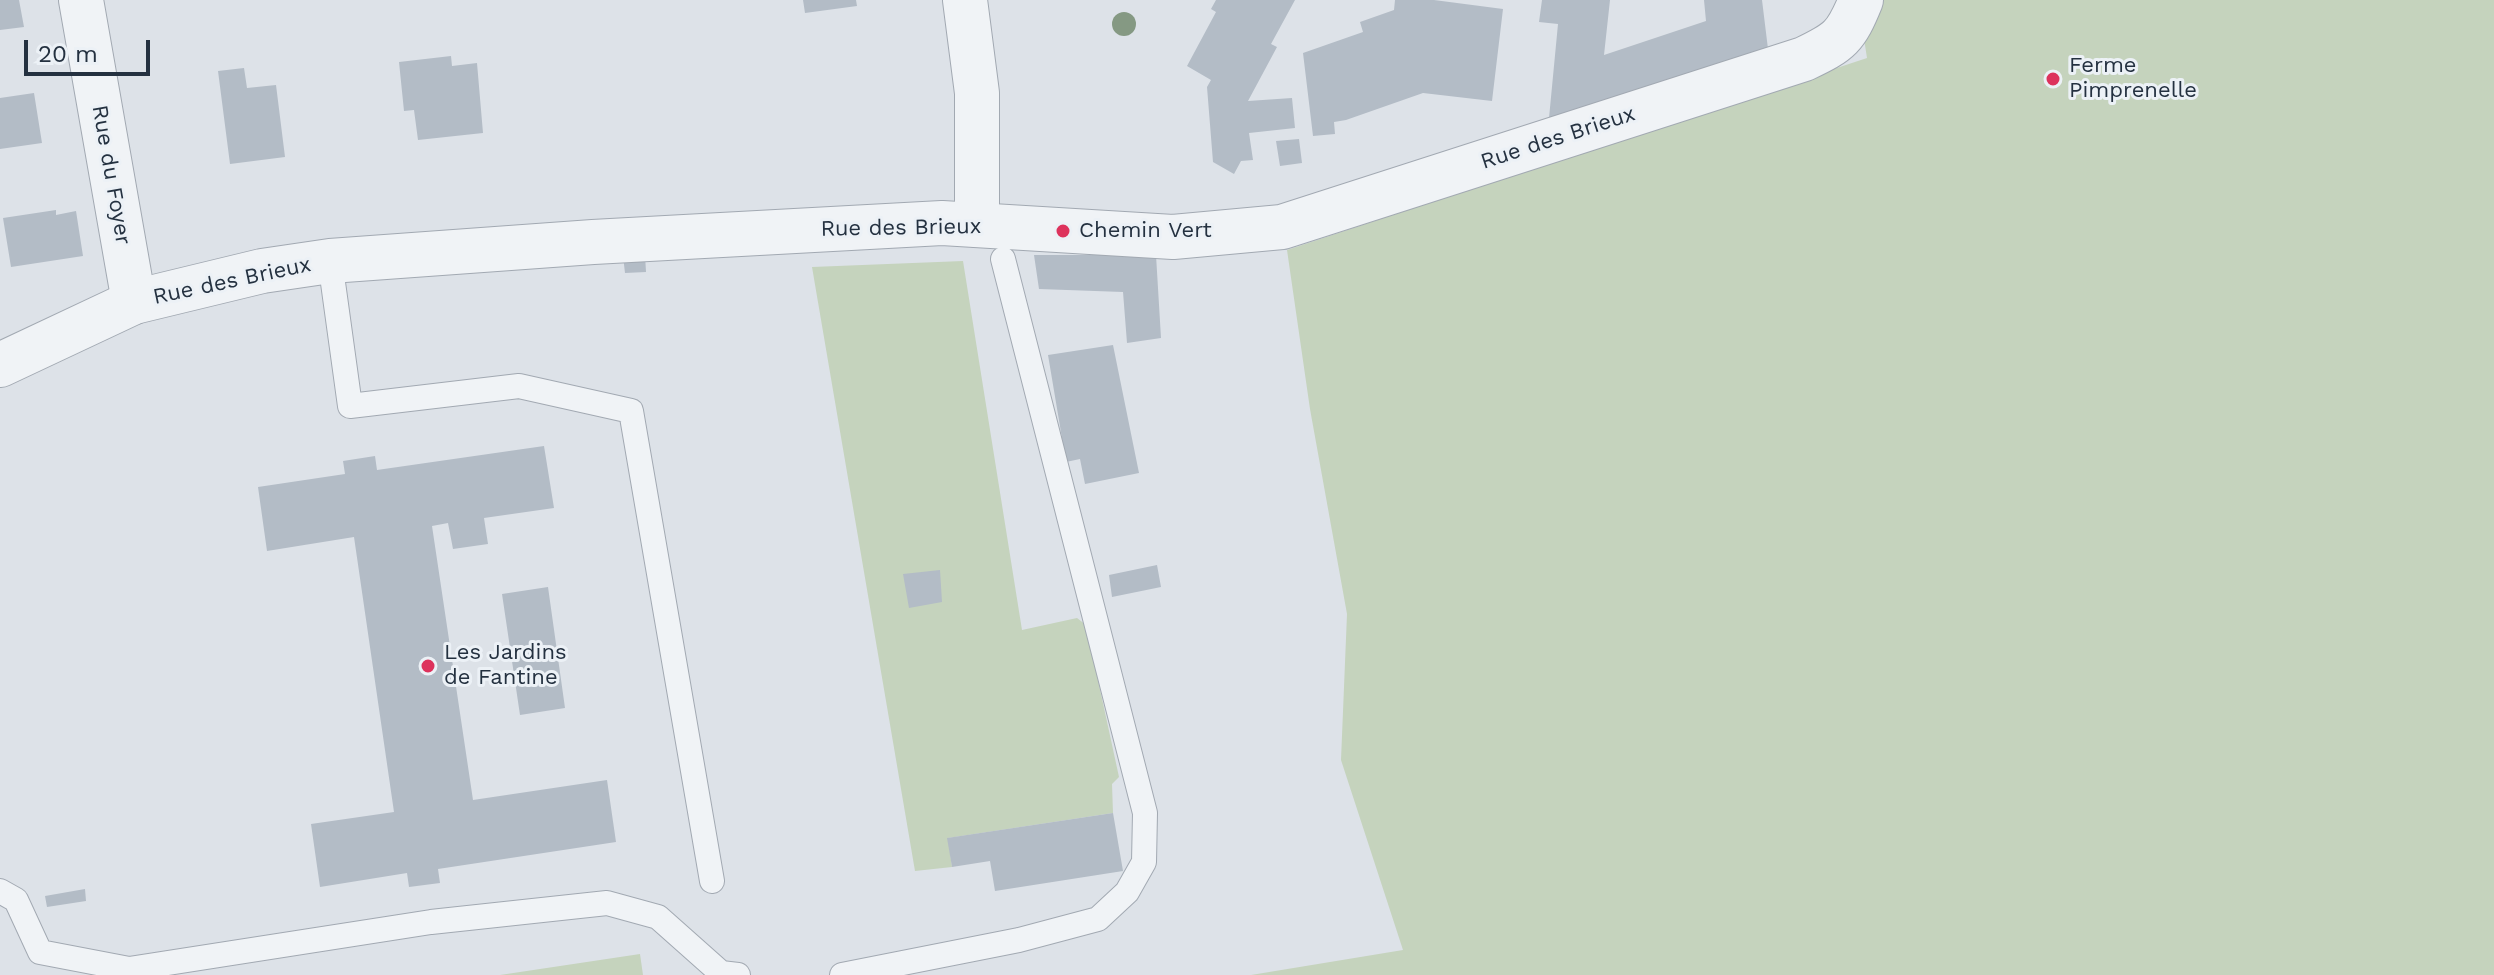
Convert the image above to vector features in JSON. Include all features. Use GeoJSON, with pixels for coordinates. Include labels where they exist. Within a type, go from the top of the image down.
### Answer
{"type":"FeatureCollection","features":[{"type":"Feature","properties":{"kind":"street","name":"Rue du Foyer"},"geometry":{"type":"LineString","coordinates":[[81,0],[134,302]]}},
{"type":"Feature","properties":{"kind":"street"},"geometry":{"type":"LineString","coordinates":[[965,0],[977,93],[977,225]]}},
{"type":"Feature","properties":{"kind":"street","name":"Rue des Brieux"},"geometry":{"type":"LineString","coordinates":[[0,365],[134,302],[262,271],[330,261],[904,224],[977,225],[1173,237],[1282,227],[1804,59],[1835,45],[1852,23],[1861,0]]}},
{"type":"Feature","properties":{"kind":"lane"},"geometry":{"type":"LineString","coordinates":[[842,975],[1019,940],[1098,919],[1127,892],[1144,862],[1145,813],[1003,259]]}},
{"type":"Feature","properties":{"kind":"lane"},"geometry":{"type":"LineString","coordinates":[[330,261],[350,406],[519,386],[631,411],[712,881]]}},
{"type":"Feature","properties":{"kind":"lane"},"geometry":{"type":"LineString","coordinates":[[0,891],[16,900],[40,952],[129,969],[431,922],[607,903],[658,917],[721,973],[738,975]]}},
{"type":"Feature","properties":{"kind":"green space"},"geometry":{"type":"Polygon","coordinates":[[[1858,0],[2494,0],[2494,975],[1251,975],[1403,950],[1341,760],[1347,614],[1310,409],[1287,250],[1867,58],[1858,0]]]}},
{"type":"Feature","properties":{"kind":"green space"},"geometry":{"type":"Polygon","coordinates":[[[963,261],[1022,630],[1077,618],[1086,625],[1119,777],[1112,784],[1113,813],[948,838],[952,867],[915,871],[812,267],[963,261]]]}},
{"type":"Feature","properties":{"kind":"green space"},"geometry":{"type":"Polygon","coordinates":[[[640,954],[643,975],[500,975],[640,954]]]}},
{"type":"Feature","properties":{"kind":"building"},"geometry":{"type":"Polygon","coordinates":[[[0,0],[19,0],[24,27],[0,30],[0,0]]]}},
{"type":"Feature","properties":{"kind":"building"},"geometry":{"type":"Polygon","coordinates":[[[803,0],[856,0],[857,6],[805,13],[803,0]]]}},
{"type":"Feature","properties":{"kind":"building"},"geometry":{"type":"Polygon","coordinates":[[[1216,0],[1295,0],[1271,44],[1277,47],[1248,101],[1292,98],[1295,128],[1249,133],[1253,160],[1241,161],[1234,174],[1213,162],[1207,87],[1211,80],[1187,66],[1216,12],[1211,9],[1216,0]]]}},
{"type":"Feature","properties":{"kind":"building"},"geometry":{"type":"Polygon","coordinates":[[[1395,0],[1434,0],[1503,9],[1492,101],[1423,93],[1334,122],[1335,134],[1313,136],[1303,53],[1363,32],[1360,22],[1394,10],[1395,0]]]}},
{"type":"Feature","properties":{"kind":"building"},"geometry":{"type":"Polygon","coordinates":[[[1542,0],[1610,0],[1604,55],[1706,21],[1704,0],[1762,0],[1768,49],[1549,118],[1558,24],[1539,22],[1542,0]]]}},
{"type":"Feature","properties":{"kind":"building"},"geometry":{"type":"Polygon","coordinates":[[[451,56],[452,66],[477,63],[483,133],[418,140],[414,110],[404,111],[399,62],[451,56]]]}},
{"type":"Feature","properties":{"kind":"building"},"geometry":{"type":"Polygon","coordinates":[[[244,68],[247,88],[276,85],[285,157],[230,164],[218,71],[244,68]]]}},
{"type":"Feature","properties":{"kind":"building"},"geometry":{"type":"Polygon","coordinates":[[[34,93],[42,143],[0,149],[0,98],[34,93]]]}},
{"type":"Feature","properties":{"kind":"building"},"geometry":{"type":"Polygon","coordinates":[[[1299,139],[1302,163],[1280,166],[1276,141],[1299,139]]]}},
{"type":"Feature","properties":{"kind":"building"},"geometry":{"type":"Polygon","coordinates":[[[56,210],[56,215],[76,211],[83,256],[11,267],[3,218],[56,210]]]}},
{"type":"Feature","properties":{"kind":"building"},"geometry":{"type":"Polygon","coordinates":[[[645,255],[646,272],[625,273],[623,256],[645,255]]]}},
{"type":"Feature","properties":{"kind":"building"},"geometry":{"type":"Polygon","coordinates":[[[1034,255],[1156,255],[1161,338],[1127,343],[1123,292],[1039,289],[1034,255]]]}},
{"type":"Feature","properties":{"kind":"building"},"geometry":{"type":"Polygon","coordinates":[[[1113,345],[1139,473],[1085,484],[1080,459],[1066,462],[1048,355],[1113,345]]]}},
{"type":"Feature","properties":{"kind":"building","name":"Les Jardins de Fantine"},"geometry":{"type":"Polygon","coordinates":[[[544,446],[554,508],[484,518],[488,544],[453,549],[448,523],[432,526],[473,800],[607,780],[616,842],[438,869],[440,883],[409,887],[407,873],[320,887],[311,824],[394,812],[354,537],[267,551],[258,487],[345,474],[343,461],[375,456],[377,470],[544,446]]]}},
{"type":"Feature","properties":{"kind":"building"},"geometry":{"type":"Polygon","coordinates":[[[1157,565],[1161,587],[1112,597],[1109,575],[1157,565]]]}},
{"type":"Feature","properties":{"kind":"building"},"geometry":{"type":"Polygon","coordinates":[[[940,570],[942,602],[909,608],[903,574],[940,570]]]}},
{"type":"Feature","properties":{"kind":"building"},"geometry":{"type":"Polygon","coordinates":[[[548,587],[565,708],[520,715],[502,594],[548,587]]]}},
{"type":"Feature","properties":{"kind":"building"},"geometry":{"type":"Polygon","coordinates":[[[1113,813],[1123,871],[995,891],[990,861],[952,867],[947,838],[1113,813]]]}},
{"type":"Feature","properties":{"kind":"building"},"geometry":{"type":"Polygon","coordinates":[[[85,889],[86,901],[47,907],[45,896],[85,889]]]}},
{"type":"Feature","properties":{"kind":"place","name":"Ferme Pimprenelle"},"geometry":{"type":"Point","coordinates":[2053,79]}},
{"type":"Feature","properties":{"kind":"place","name":"Chemin Vert"},"geometry":{"type":"Point","coordinates":[1063,231]}},
{"type":"Feature","properties":{"kind":"place","name":"Les Jardins de Fantine"},"geometry":{"type":"Point","coordinates":[428,666]}}]}
